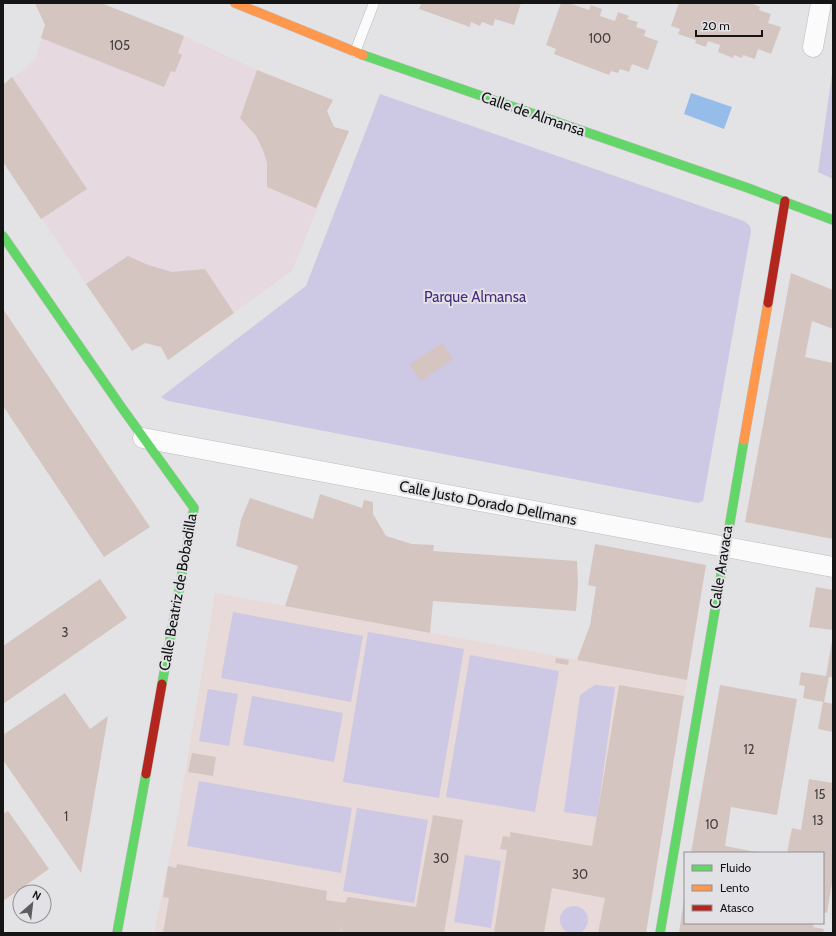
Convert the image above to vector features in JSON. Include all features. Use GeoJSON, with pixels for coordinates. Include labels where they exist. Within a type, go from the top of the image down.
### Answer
{"type":"FeatureCollection","features":[{"type":"Feature","properties":{"kind":"street","name":"Calle de Almansa"},"geometry":{"type":"LineString","coordinates":[[235,3],[355,52],[785,201],[833,220]]}},
{"type":"Feature","properties":{"kind":"street"},"geometry":{"type":"LineString","coordinates":[[813,47],[821,3]]}},
{"type":"Feature","properties":{"kind":"street","name":"Calle Aravaca"},"geometry":{"type":"LineString","coordinates":[[660,933],[724,548],[785,201]]}},
{"type":"Feature","properties":{"kind":"street","name":"Calle Beatriz de Bobadilla"},"geometry":{"type":"LineString","coordinates":[[3,236],[143,438],[194,508],[117,933]]}},
{"type":"Feature","properties":{"kind":"street","name":"Calle Justo Dorado Dellmans"},"geometry":{"type":"LineString","coordinates":[[143,438],[724,548],[833,567]]}},
{"type":"Feature","properties":{"kind":"lane"},"geometry":{"type":"LineString","coordinates":[[355,52],[374,3]]}},
{"type":"Feature","properties":{"kind":"shaded area"},"geometry":{"type":"Polygon","coordinates":[[[35,3],[101,3],[184,36],[257,70],[333,100],[327,111],[334,127],[349,131],[292,271],[168,360],[161,347],[145,343],[132,351],[3,162],[3,85],[22,71],[36,57],[45,25],[35,3]]]}},
{"type":"Feature","properties":{"kind":"shaded area"},"geometry":{"type":"Polygon","coordinates":[[[215,593],[687,680],[646,933],[154,933],[176,826],[215,593]]]}},
{"type":"Feature","properties":{"kind":"green space"},"geometry":{"type":"Polygon","coordinates":[[[833,67],[833,179],[818,172],[833,67]]]}},
{"type":"Feature","properties":{"kind":"green space","name":"Parque Almansa"},"geometry":{"type":"Polygon","coordinates":[[[380,94],[744,221],[750,226],[751,231],[703,501],[698,503],[168,401],[161,397],[306,286],[380,94]]]}},
{"type":"Feature","properties":{"kind":"green space"},"geometry":{"type":"Polygon","coordinates":[[[233,612],[363,636],[351,702],[221,678],[233,612]]]}},
{"type":"Feature","properties":{"kind":"green space"},"geometry":{"type":"Polygon","coordinates":[[[368,632],[464,649],[439,798],[343,782],[368,632]]]}},
{"type":"Feature","properties":{"kind":"green space"},"geometry":{"type":"Polygon","coordinates":[[[470,655],[559,671],[535,812],[446,797],[470,655]]]}},
{"type":"Feature","properties":{"kind":"green space"},"geometry":{"type":"Polygon","coordinates":[[[595,685],[615,687],[597,817],[564,812],[580,695],[595,685]]]}},
{"type":"Feature","properties":{"kind":"green space"},"geometry":{"type":"Polygon","coordinates":[[[208,689],[238,694],[229,746],[199,741],[208,689]]]}},
{"type":"Feature","properties":{"kind":"green space"},"geometry":{"type":"Polygon","coordinates":[[[252,696],[343,713],[334,762],[243,745],[252,696]]]}},
{"type":"Feature","properties":{"kind":"green space"},"geometry":{"type":"Polygon","coordinates":[[[199,781],[352,808],[341,873],[187,846],[199,781]]]}},
{"type":"Feature","properties":{"kind":"green space"},"geometry":{"type":"Polygon","coordinates":[[[357,808],[428,820],[414,903],[343,891],[357,808]]]}},
{"type":"Feature","properties":{"kind":"green space"},"geometry":{"type":"Polygon","coordinates":[[[465,855],[501,861],[491,928],[454,922],[465,855]]]}},
{"type":"Feature","properties":{"kind":"green space"},"geometry":{"type":"Polygon","coordinates":[[[574,906],[584,910],[588,920],[584,930],[574,934],[564,930],[560,920],[564,910],[574,906]]]}},
{"type":"Feature","properties":{"kind":"water"},"geometry":{"type":"Polygon","coordinates":[[[691,93],[732,107],[724,129],[684,114],[691,93]]]}},
{"type":"Feature","properties":{"kind":"building"},"geometry":{"type":"Polygon","coordinates":[[[35,3],[101,3],[184,36],[178,53],[182,55],[175,72],[171,71],[164,87],[41,38],[45,25],[35,3]]]}},
{"type":"Feature","properties":{"kind":"building"},"geometry":{"type":"Polygon","coordinates":[[[417,3],[521,3],[514,25],[495,19],[493,26],[482,22],[480,26],[471,22],[470,27],[419,9],[421,4],[417,3]]]}},
{"type":"Feature","properties":{"kind":"building"},"geometry":{"type":"Polygon","coordinates":[[[561,3],[569,3],[589,10],[591,5],[602,9],[600,16],[615,21],[618,12],[629,16],[627,19],[638,22],[636,27],[646,30],[644,36],[658,41],[648,70],[632,64],[629,72],[620,69],[618,73],[611,71],[609,75],[554,54],[556,49],[546,45],[561,3]]]}},
{"type":"Feature","properties":{"kind":"building"},"geometry":{"type":"Polygon","coordinates":[[[679,3],[751,3],[760,7],[759,10],[771,14],[768,23],[781,27],[771,54],[758,49],[755,59],[743,55],[742,58],[734,55],[733,58],[718,52],[720,45],[708,41],[706,47],[695,43],[696,40],[678,34],[680,29],[671,26],[679,3]]]}},
{"type":"Feature","properties":{"kind":"building"},"geometry":{"type":"Polygon","coordinates":[[[257,70],[333,100],[327,111],[334,127],[349,131],[316,208],[267,187],[267,163],[263,150],[256,136],[240,118],[257,70]]]}},
{"type":"Feature","properties":{"kind":"building"},"geometry":{"type":"Polygon","coordinates":[[[12,77],[87,189],[41,219],[3,162],[3,85],[12,77]]]}},
{"type":"Feature","properties":{"kind":"building"},"geometry":{"type":"Polygon","coordinates":[[[128,256],[148,265],[172,272],[205,269],[234,313],[168,360],[161,347],[145,343],[132,351],[86,284],[128,256]]]}},
{"type":"Feature","properties":{"kind":"building"},"geometry":{"type":"Polygon","coordinates":[[[791,273],[833,290],[833,329],[812,321],[805,357],[833,363],[833,539],[745,522],[791,273]]]}},
{"type":"Feature","properties":{"kind":"building"},"geometry":{"type":"Polygon","coordinates":[[[3,309],[150,527],[104,557],[3,406],[3,309]]]}},
{"type":"Feature","properties":{"kind":"building"},"geometry":{"type":"Polygon","coordinates":[[[442,343],[453,359],[421,381],[409,365],[442,343]]]}},
{"type":"Feature","properties":{"kind":"building"},"geometry":{"type":"Polygon","coordinates":[[[320,494],[362,508],[364,500],[373,502],[373,514],[386,536],[412,544],[434,545],[433,551],[577,561],[578,585],[576,611],[433,601],[430,633],[285,606],[298,566],[236,546],[241,520],[250,498],[313,519],[320,494]]]}},
{"type":"Feature","properties":{"kind":"building"},"geometry":{"type":"Polygon","coordinates":[[[595,544],[706,565],[687,680],[577,660],[590,625],[596,587],[588,585],[595,544]]]}},
{"type":"Feature","properties":{"kind":"building"},"geometry":{"type":"Polygon","coordinates":[[[100,579],[127,618],[3,704],[3,646],[100,579]]]}},
{"type":"Feature","properties":{"kind":"building"},"geometry":{"type":"Polygon","coordinates":[[[816,587],[833,590],[833,630],[809,627],[816,587]]]}},
{"type":"Feature","properties":{"kind":"building"},"geometry":{"type":"Polygon","coordinates":[[[832,641],[833,677],[829,677],[824,702],[833,704],[833,732],[818,729],[823,702],[803,698],[805,686],[799,685],[801,672],[826,676],[832,641]]]}},
{"type":"Feature","properties":{"kind":"building"},"geometry":{"type":"Polygon","coordinates":[[[556,658],[569,660],[568,665],[555,663],[556,658]]]}},
{"type":"Feature","properties":{"kind":"building"},"geometry":{"type":"Polygon","coordinates":[[[619,685],[684,696],[646,933],[598,933],[605,898],[552,888],[544,933],[494,933],[507,850],[500,849],[503,836],[510,837],[510,832],[592,846],[619,685]]]}},
{"type":"Feature","properties":{"kind":"building"},"geometry":{"type":"Polygon","coordinates":[[[720,685],[797,699],[777,815],[731,807],[725,846],[756,852],[691,852],[720,685]]]}},
{"type":"Feature","properties":{"kind":"building"},"geometry":{"type":"Polygon","coordinates":[[[65,693],[90,729],[108,716],[81,873],[3,760],[3,735],[65,693]]]}},
{"type":"Feature","properties":{"kind":"building"},"geometry":{"type":"Polygon","coordinates":[[[192,753],[216,757],[213,776],[188,772],[192,753]]]}},
{"type":"Feature","properties":{"kind":"building"},"geometry":{"type":"Polygon","coordinates":[[[809,779],[833,783],[833,877],[827,913],[824,912],[824,852],[787,852],[792,828],[801,830],[809,779]]]}},
{"type":"Feature","properties":{"kind":"building"},"geometry":{"type":"Polygon","coordinates":[[[8,811],[49,869],[27,884],[12,884],[12,895],[3,901],[3,814],[8,811]]]}},
{"type":"Feature","properties":{"kind":"building"},"geometry":{"type":"Polygon","coordinates":[[[433,815],[463,820],[444,933],[341,933],[342,925],[340,933],[163,933],[169,898],[163,897],[168,866],[176,868],[177,864],[327,891],[326,900],[345,903],[348,897],[416,907],[433,815]]]}},
{"type":"Feature","properties":{"kind":"building"},"geometry":{"type":"Polygon","coordinates":[[[684,899],[684,924],[814,924],[813,927],[824,929],[823,933],[679,933],[684,899]]]}},
{"type":"Feature","properties":{"kind":"traffic: fast"},"geometry":{"type":"LineString","coordinates":[[363,55],[748,188],[833,220]]}},
{"type":"Feature","properties":{"kind":"traffic: fast"},"geometry":{"type":"LineString","coordinates":[[3,236],[122,408],[194,508],[162,684]]}},
{"type":"Feature","properties":{"kind":"traffic: fast"},"geometry":{"type":"LineString","coordinates":[[660,933],[744,440]]}},
{"type":"Feature","properties":{"kind":"traffic: fast"},"geometry":{"type":"LineString","coordinates":[[117,933],[146,774]]}},
{"type":"Feature","properties":{"kind":"traffic: slow"},"geometry":{"type":"LineString","coordinates":[[235,3],[363,55]]}},
{"type":"Feature","properties":{"kind":"traffic: slow"},"geometry":{"type":"LineString","coordinates":[[744,440],[768,303]]}},
{"type":"Feature","properties":{"kind":"traffic: jam"},"geometry":{"type":"LineString","coordinates":[[768,303],[785,201]]}},
{"type":"Feature","properties":{"kind":"traffic: jam"},"geometry":{"type":"LineString","coordinates":[[146,774],[162,684]]}}]}
